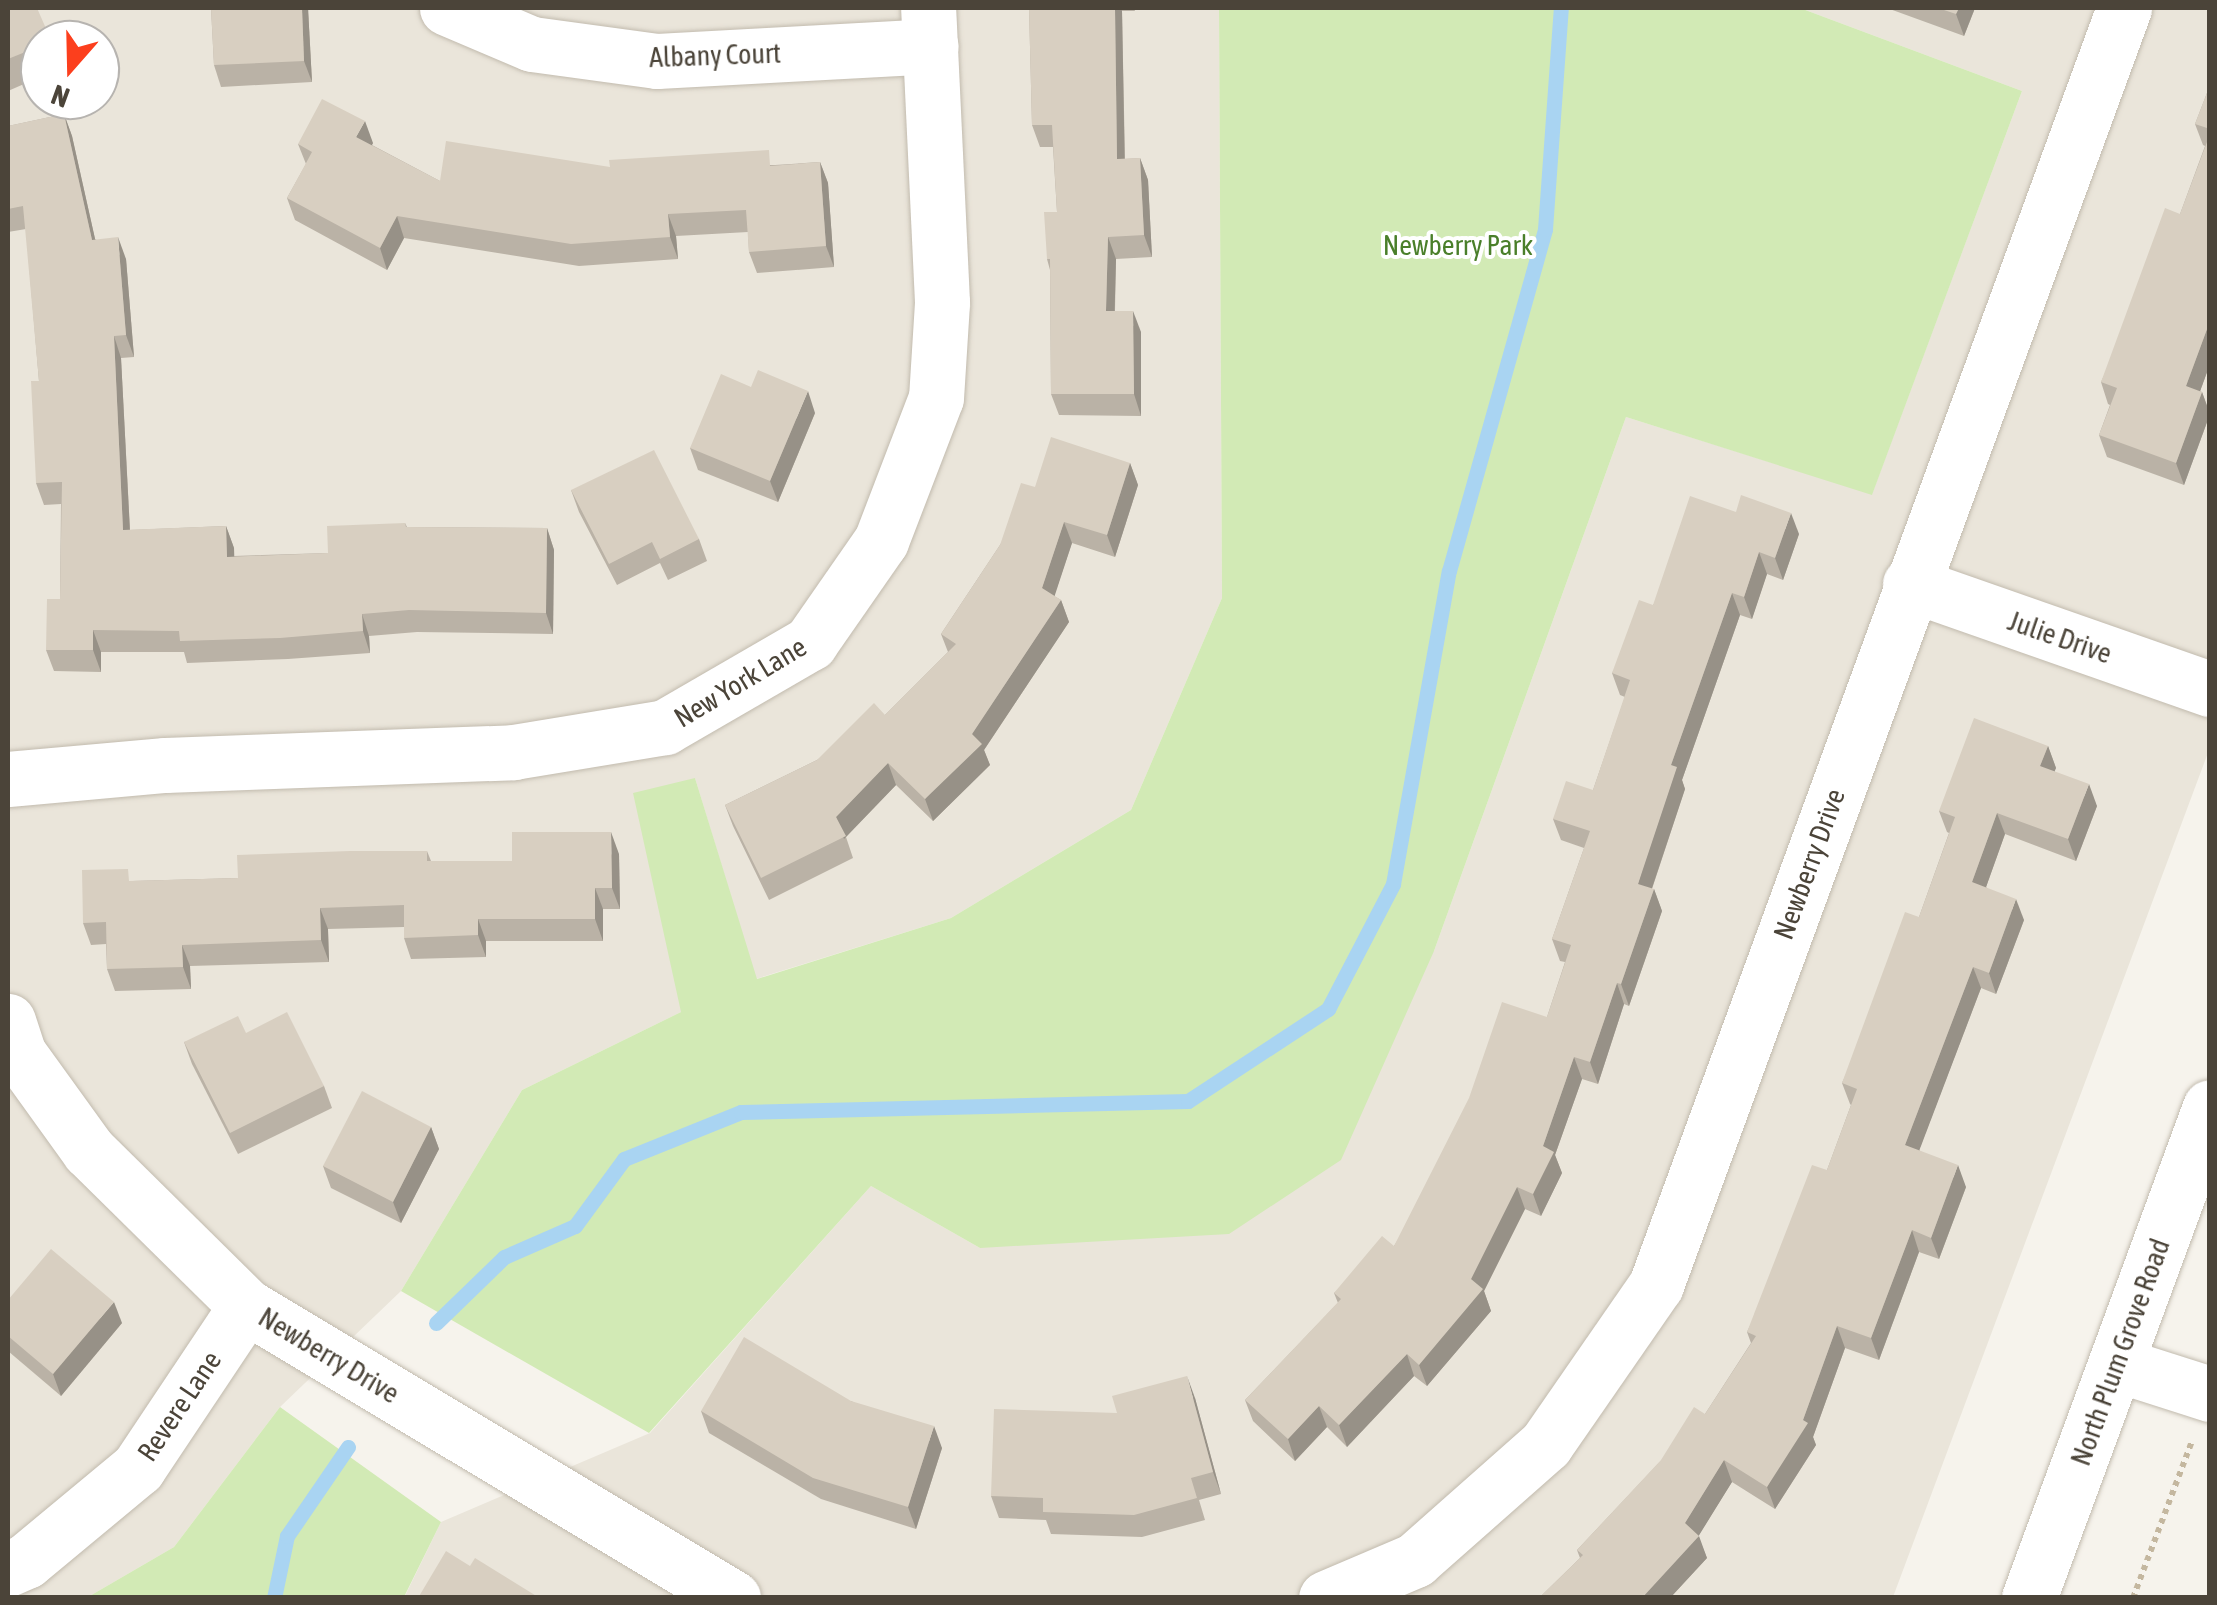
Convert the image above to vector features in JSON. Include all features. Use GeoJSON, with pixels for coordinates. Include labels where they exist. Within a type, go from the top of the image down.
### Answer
{"type":"FeatureCollection","features":[{"type":"Feature","properties":{"kind":"street","name":"Albany Court"},"geometry":{"type":"LineString","coordinates":[[447,8],[532,44],[657,60],[929,26]]}},
{"type":"Feature","properties":{"kind":"street","name":"Newberry Drive"},"geometry":{"type":"LineString","coordinates":[[1326,1598],[1415,1560],[1546,1444],[1656,1285],[2124,8]]}},
{"type":"Feature","properties":{"kind":"street","name":"New York Lane"},"geometry":{"type":"LineString","coordinates":[[8,778],[165,765],[514,752],[665,727],[810,643],[882,541],[936,398],[942,302],[929,26]]}},
{"type":"Feature","properties":{"kind":"street","name":"Julie Drive"},"geometry":{"type":"LineString","coordinates":[[1910,584],[2210,689]]}},
{"type":"Feature","properties":{"kind":"street","name":"Newberry Drive"},"geometry":{"type":"LineString","coordinates":[[8,1021],[19,1054],[89,1150],[246,1306],[733,1598]]}},
{"type":"Feature","properties":{"kind":"street","name":"North Plum Grove Road"},"geometry":{"type":"LineString","coordinates":[[2029,1598],[2210,1107]]}},
{"type":"Feature","properties":{"kind":"street","name":"Revere Lane"},"geometry":{"type":"LineString","coordinates":[[8,1569],[26,1561],[138,1468],[246,1306]]}},
{"type":"Feature","properties":{"kind":"street"},"geometry":{"type":"LineString","coordinates":[[2116,1364],[2209,1394]]}},
{"type":"Feature","properties":{"kind":"path"},"geometry":{"type":"LineString","coordinates":[[2133,1598],[2209,1394]]}},
{"type":"Feature","properties":{"kind":"shaded area"},"geometry":{"type":"Polygon","coordinates":[[[8,8],[1219,8],[1222,598],[1131,810],[951,918],[756,979],[695,778],[681,1012],[522,1090],[401,1291],[280,1407],[174,1547],[88,1597],[8,1598],[8,8]]]}},
{"type":"Feature","properties":{"kind":"shaded area"},"geometry":{"type":"Polygon","coordinates":[[[1800,8],[2209,8],[2209,750],[1893,1597],[404,1598],[441,1522],[650,1433],[871,1186],[980,1248],[1434,951],[1626,417],[1872,494],[2022,91],[1800,8]]]}},
{"type":"Feature","properties":{"kind":"green space","name":"Newberry Park"},"geometry":{"type":"Polygon","coordinates":[[[1219,8],[1800,8],[2022,91],[1872,495],[1626,417],[1434,951],[1341,1160],[1229,1234],[980,1248],[871,1186],[649,1433],[401,1291],[522,1090],[681,1012],[633,793],[695,778],[757,979],[951,918],[1131,810],[1222,598],[1219,8]]]}},
{"type":"Feature","properties":{"kind":"green space"},"geometry":{"type":"Polygon","coordinates":[[[280,1407],[441,1522],[404,1597],[88,1597],[174,1547],[280,1407]]]}},
{"type":"Feature","properties":{"kind":"building"},"geometry":{"type":"Polygon","coordinates":[[[8,8],[37,8],[42,20],[20,20],[20,54],[8,59],[8,8]]]}},
{"type":"Feature","properties":{"kind":"building"},"geometry":{"type":"Polygon","coordinates":[[[211,8],[302,8],[304,61],[214,65],[211,8]]]}},
{"type":"Feature","properties":{"kind":"building"},"geometry":{"type":"Polygon","coordinates":[[[1029,8],[1115,8],[1117,159],[1140,158],[1144,235],[1108,237],[1106,311],[1133,311],[1134,394],[1051,394],[1050,259],[1044,212],[1057,212],[1052,125],[1032,125],[1029,8]]]}},
{"type":"Feature","properties":{"kind":"building"},"geometry":{"type":"Polygon","coordinates":[[[1938,8],[1959,8],[1956,14],[1938,8]]]}},
{"type":"Feature","properties":{"kind":"building"},"geometry":{"type":"Polygon","coordinates":[[[2210,85],[2210,129],[2195,124],[2210,85]]]}},
{"type":"Feature","properties":{"kind":"building"},"geometry":{"type":"Polygon","coordinates":[[[322,99],[365,121],[356,137],[440,181],[446,141],[610,167],[609,160],[769,150],[770,166],[820,162],[826,246],[749,252],[746,210],[668,214],[670,237],[571,244],[397,216],[380,248],[287,198],[312,152],[298,144],[322,99]]]}},
{"type":"Feature","properties":{"kind":"building"},"geometry":{"type":"Polygon","coordinates":[[[36,120],[65,120],[92,240],[118,237],[126,335],[114,336],[123,530],[226,526],[227,557],[328,553],[327,526],[405,523],[406,527],[547,528],[546,613],[409,610],[362,614],[363,631],[280,638],[180,641],[179,631],[93,630],[93,650],[46,650],[47,599],[60,599],[62,482],[36,483],[31,381],[39,381],[23,206],[8,209],[8,126],[36,120]]]}},
{"type":"Feature","properties":{"kind":"building"},"geometry":{"type":"Polygon","coordinates":[[[2210,134],[2210,321],[2186,386],[2202,392],[2176,463],[2099,435],[2117,388],[2101,382],[2165,208],[2180,214],[2210,134]]]}},
{"type":"Feature","properties":{"kind":"building"},"geometry":{"type":"Polygon","coordinates":[[[758,370],[808,391],[770,481],[690,448],[721,374],[751,387],[758,370]]]}},
{"type":"Feature","properties":{"kind":"building"},"geometry":{"type":"Polygon","coordinates":[[[1051,437],[1130,463],[1107,535],[1064,522],[1042,588],[1061,600],[972,734],[982,744],[925,799],[888,763],[836,817],[846,836],[761,878],[725,805],[817,760],[874,703],[885,715],[956,644],[941,634],[1000,545],[1021,483],[1035,487],[1051,437]]]}},
{"type":"Feature","properties":{"kind":"building"},"geometry":{"type":"Polygon","coordinates":[[[654,450],[699,539],[660,559],[652,542],[609,564],[571,490],[654,450]]]}},
{"type":"Feature","properties":{"kind":"building"},"geometry":{"type":"Polygon","coordinates":[[[1741,495],[1791,513],[1775,558],[1759,552],[1744,597],[1732,593],[1671,765],[1677,767],[1638,884],[1654,889],[1590,1062],[1574,1057],[1543,1146],[1554,1152],[1533,1194],[1517,1187],[1471,1279],[1483,1289],[1419,1365],[1407,1354],[1339,1425],[1319,1406],[1288,1439],[1245,1400],[1341,1299],[1334,1293],[1382,1236],[1394,1246],[1469,1098],[1502,1002],[1547,1017],[1571,945],[1552,939],[1590,831],[1553,819],[1566,781],[1593,790],[1630,680],[1612,673],[1639,600],[1653,605],[1690,496],[1736,512],[1741,495]]]}},
{"type":"Feature","properties":{"kind":"building"},"geometry":{"type":"Polygon","coordinates":[[[1974,718],[2048,746],[2040,766],[2089,784],[2068,839],[1997,813],[1972,882],[2016,899],[1989,973],[1973,967],[1905,1145],[1958,1165],[1931,1238],[1912,1230],[1871,1338],[1837,1326],[1803,1420],[1808,1423],[1767,1487],[1724,1460],[1685,1523],[1699,1536],[1642,1598],[1539,1598],[1583,1555],[1577,1550],[1661,1460],[1694,1407],[1705,1414],[1756,1336],[1747,1332],[1812,1165],[1827,1170],[1857,1089],[1842,1083],[1905,912],[1919,917],[1955,817],[1939,811],[1974,718]]]}},
{"type":"Feature","properties":{"kind":"building"},"geometry":{"type":"Polygon","coordinates":[[[512,832],[611,832],[612,888],[595,888],[595,919],[478,919],[478,935],[404,938],[404,905],[320,908],[321,940],[182,945],[183,967],[107,969],[106,922],[83,923],[82,870],[128,869],[129,881],[238,878],[237,855],[350,851],[427,851],[427,861],[512,861],[512,832]]]}},
{"type":"Feature","properties":{"kind":"building"},"geometry":{"type":"Polygon","coordinates":[[[287,1012],[324,1086],[230,1133],[184,1042],[238,1016],[246,1033],[287,1012]]]}},
{"type":"Feature","properties":{"kind":"building"},"geometry":{"type":"Polygon","coordinates":[[[362,1091],[431,1127],[393,1202],[323,1166],[362,1091]]]}},
{"type":"Feature","properties":{"kind":"building"},"geometry":{"type":"Polygon","coordinates":[[[51,1249],[114,1302],[53,1374],[8,1336],[8,1300],[51,1249]]]}},
{"type":"Feature","properties":{"kind":"building"},"geometry":{"type":"Polygon","coordinates":[[[744,1337],[851,1401],[934,1426],[908,1507],[813,1478],[701,1411],[744,1337]]]}},
{"type":"Feature","properties":{"kind":"building"},"geometry":{"type":"Polygon","coordinates":[[[1187,1376],[1213,1472],[1191,1478],[1197,1498],[1134,1515],[1043,1512],[1043,1498],[991,1496],[994,1409],[1117,1413],[1112,1396],[1187,1376]]]}},
{"type":"Feature","properties":{"kind":"building"},"geometry":{"type":"Polygon","coordinates":[[[446,1551],[470,1566],[475,1558],[538,1597],[418,1598],[446,1551]]]}},
{"type":"Feature","properties":{"kind":"waterway"},"geometry":{"type":"LineString","coordinates":[[436,1323],[504,1257],[575,1226],[624,1159],[741,1112],[1188,1101],[1328,1009],[1393,884],[1449,571],[1545,229],[1561,8]]}},
{"type":"Feature","properties":{"kind":"waterway"},"geometry":{"type":"LineString","coordinates":[[274,1598],[287,1536],[348,1447]]}}]}
